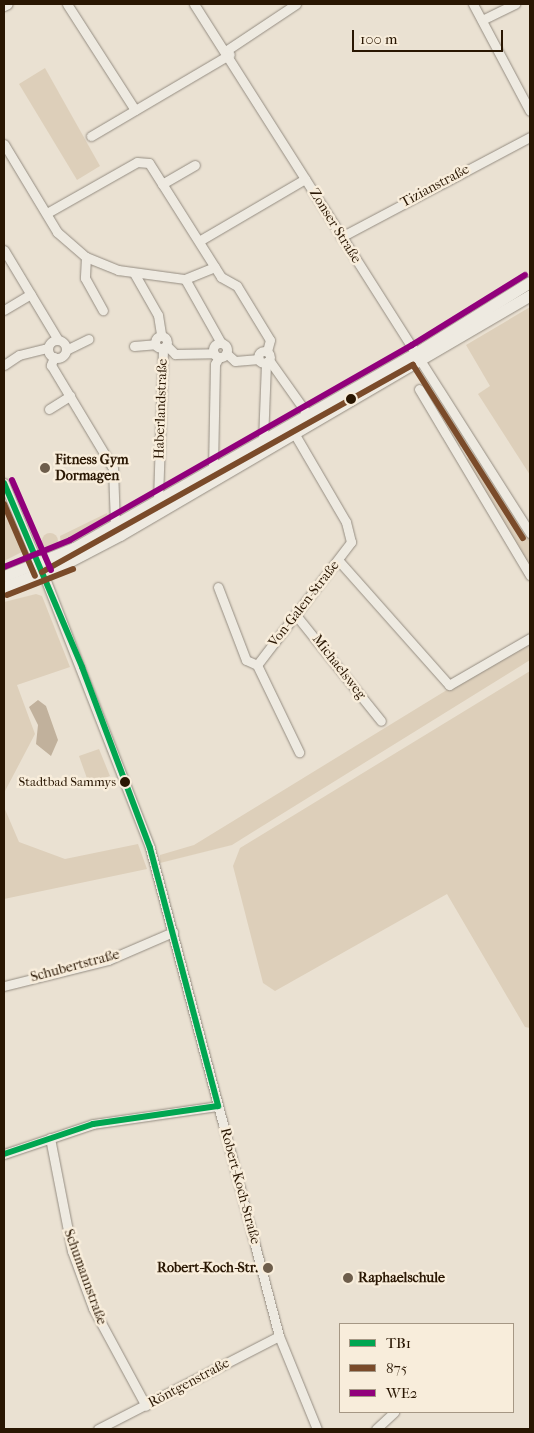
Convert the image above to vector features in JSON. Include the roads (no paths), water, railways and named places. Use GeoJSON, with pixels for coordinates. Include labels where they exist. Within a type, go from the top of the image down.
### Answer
{"type":"FeatureCollection","features":[{"type":"Feature","properties":{"kind":"street"},"geometry":{"type":"LineString","coordinates":[[4,6],[8,4]]}},
{"type":"Feature","properties":{"kind":"street"},"geometry":{"type":"LineString","coordinates":[[67,4],[135,110]]}},
{"type":"Feature","properties":{"kind":"street","name":"Zonser Straße"},"geometry":{"type":"LineString","coordinates":[[194,4],[228,52],[341,237],[530,533]]}},
{"type":"Feature","properties":{"kind":"street"},"geometry":{"type":"LineString","coordinates":[[91,136],[228,52],[296,4]]}},
{"type":"Feature","properties":{"kind":"street"},"geometry":{"type":"LineString","coordinates":[[473,4],[530,111]]}},
{"type":"Feature","properties":{"kind":"street"},"geometry":{"type":"LineString","coordinates":[[482,20],[515,4]]}},
{"type":"Feature","properties":{"kind":"street","name":"Tizianstraße"},"geometry":{"type":"LineString","coordinates":[[341,237],[530,137]]}},
{"type":"Feature","properties":{"kind":"street"},"geometry":{"type":"LineString","coordinates":[[4,144],[57,232],[86,257],[134,273],[185,279],[215,267]]}},
{"type":"Feature","properties":{"kind":"street"},"geometry":{"type":"LineString","coordinates":[[46,213],[144,160],[162,184],[221,277],[237,286],[270,340],[265,358],[263,441]]}},
{"type":"Feature","properties":{"kind":"street"},"geometry":{"type":"LineString","coordinates":[[162,184],[195,165]]}},
{"type":"Feature","properties":{"kind":"street"},"geometry":{"type":"LineString","coordinates":[[199,241],[305,179]]}},
{"type":"Feature","properties":{"kind":"street"},"geometry":{"type":"LineString","coordinates":[[4,250],[58,340],[66,350]]}},
{"type":"Feature","properties":{"kind":"street"},"geometry":{"type":"LineString","coordinates":[[86,257],[85,278],[103,310]]}},
{"type":"Feature","properties":{"kind":"street"},"geometry":{"type":"LineString","coordinates":[[134,273],[158,314],[161,346]]}},
{"type":"Feature","properties":{"kind":"street"},"geometry":{"type":"LineString","coordinates":[[185,279],[220,343],[213,468]]}},
{"type":"Feature","properties":{"kind":"street"},"geometry":{"type":"LineString","coordinates":[[4,576],[41,568],[213,468],[263,441],[293,430],[308,415],[419,357],[530,282]]}},
{"type":"Feature","properties":{"kind":"street"},"geometry":{"type":"LineString","coordinates":[[4,310],[31,294]]}},
{"type":"Feature","properties":{"kind":"street"},"geometry":{"type":"LineString","coordinates":[[4,587],[293,430],[530,295]]}},
{"type":"Feature","properties":{"kind":"street"},"geometry":{"type":"LineString","coordinates":[[90,339],[54,357],[52,365],[113,468],[115,524]]}},
{"type":"Feature","properties":{"kind":"street"},"geometry":{"type":"LineString","coordinates":[[4,364],[20,355],[48,348],[58,340]]}},
{"type":"Feature","properties":{"kind":"street"},"geometry":{"type":"LineString","coordinates":[[134,346],[161,346],[175,354],[219,354],[235,361],[265,358]]}},
{"type":"Feature","properties":{"kind":"street","name":"Haberlandstraße"},"geometry":{"type":"LineString","coordinates":[[158,500],[161,346]]}},
{"type":"Feature","properties":{"kind":"street"},"geometry":{"type":"LineString","coordinates":[[48,348],[54,357]]}},
{"type":"Feature","properties":{"kind":"street"},"geometry":{"type":"LineString","coordinates":[[265,358],[308,415]]}},
{"type":"Feature","properties":{"kind":"street"},"geometry":{"type":"LineString","coordinates":[[419,389],[530,575]]}},
{"type":"Feature","properties":{"kind":"street"},"geometry":{"type":"LineString","coordinates":[[49,409],[70,396]]}},
{"type":"Feature","properties":{"kind":"street","name":"Von-Galen-Straße"},"geometry":{"type":"LineString","coordinates":[[257,665],[295,614],[339,561],[350,542],[346,522],[293,430]]}},
{"type":"Feature","properties":{"kind":"street"},"geometry":{"type":"LineString","coordinates":[[460,457],[476,448]]}},
{"type":"Feature","properties":{"kind":"street","name":"Robert-Koch-Straße"},"geometry":{"type":"LineString","coordinates":[[4,483],[41,568],[139,817],[173,932],[279,1336],[317,1429]]}},
{"type":"Feature","properties":{"kind":"street"},"geometry":{"type":"LineString","coordinates":[[339,561],[449,685],[530,638]]}},
{"type":"Feature","properties":{"kind":"street"},"geometry":{"type":"LineString","coordinates":[[218,587],[246,660],[257,665],[299,752]]}},
{"type":"Feature","properties":{"kind":"street","name":"Michaelsweg"},"geometry":{"type":"LineString","coordinates":[[295,614],[380,720]]}},
{"type":"Feature","properties":{"kind":"street","name":"Schubertstraße"},"geometry":{"type":"LineString","coordinates":[[4,986],[108,960],[173,932]]}},
{"type":"Feature","properties":{"kind":"street"},"geometry":{"type":"LineString","coordinates":[[4,1154],[50,1138],[130,1116],[218,1106]]}},
{"type":"Feature","properties":{"kind":"street","name":"Schumannstraße"},"geometry":{"type":"LineString","coordinates":[[50,1138],[72,1251],[94,1308],[146,1406]]}},
{"type":"Feature","properties":{"kind":"street","name":"Röntgenstraße"},"geometry":{"type":"LineString","coordinates":[[98,1429],[279,1336]]}},
{"type":"Feature","properties":{"kind":"street"},"geometry":{"type":"LineString","coordinates":[[376,1429],[393,1413]]}},
{"type":"Feature","properties":{"kind":"place","name":"Fitness Gym Dormagen"},"geometry":{"type":"Point","coordinates":[45,468]}},
{"type":"Feature","properties":{"kind":"place","name":"Stadtbad Sammys"},"geometry":{"type":"Point","coordinates":[125,782]}},
{"type":"Feature","properties":{"kind":"place","name":"Robert-Koch-Str."},"geometry":{"type":"Point","coordinates":[268,1268]}},
{"type":"Feature","properties":{"kind":"place","name":"Raphaelschule"},"geometry":{"type":"Point","coordinates":[348,1278]}}]}
